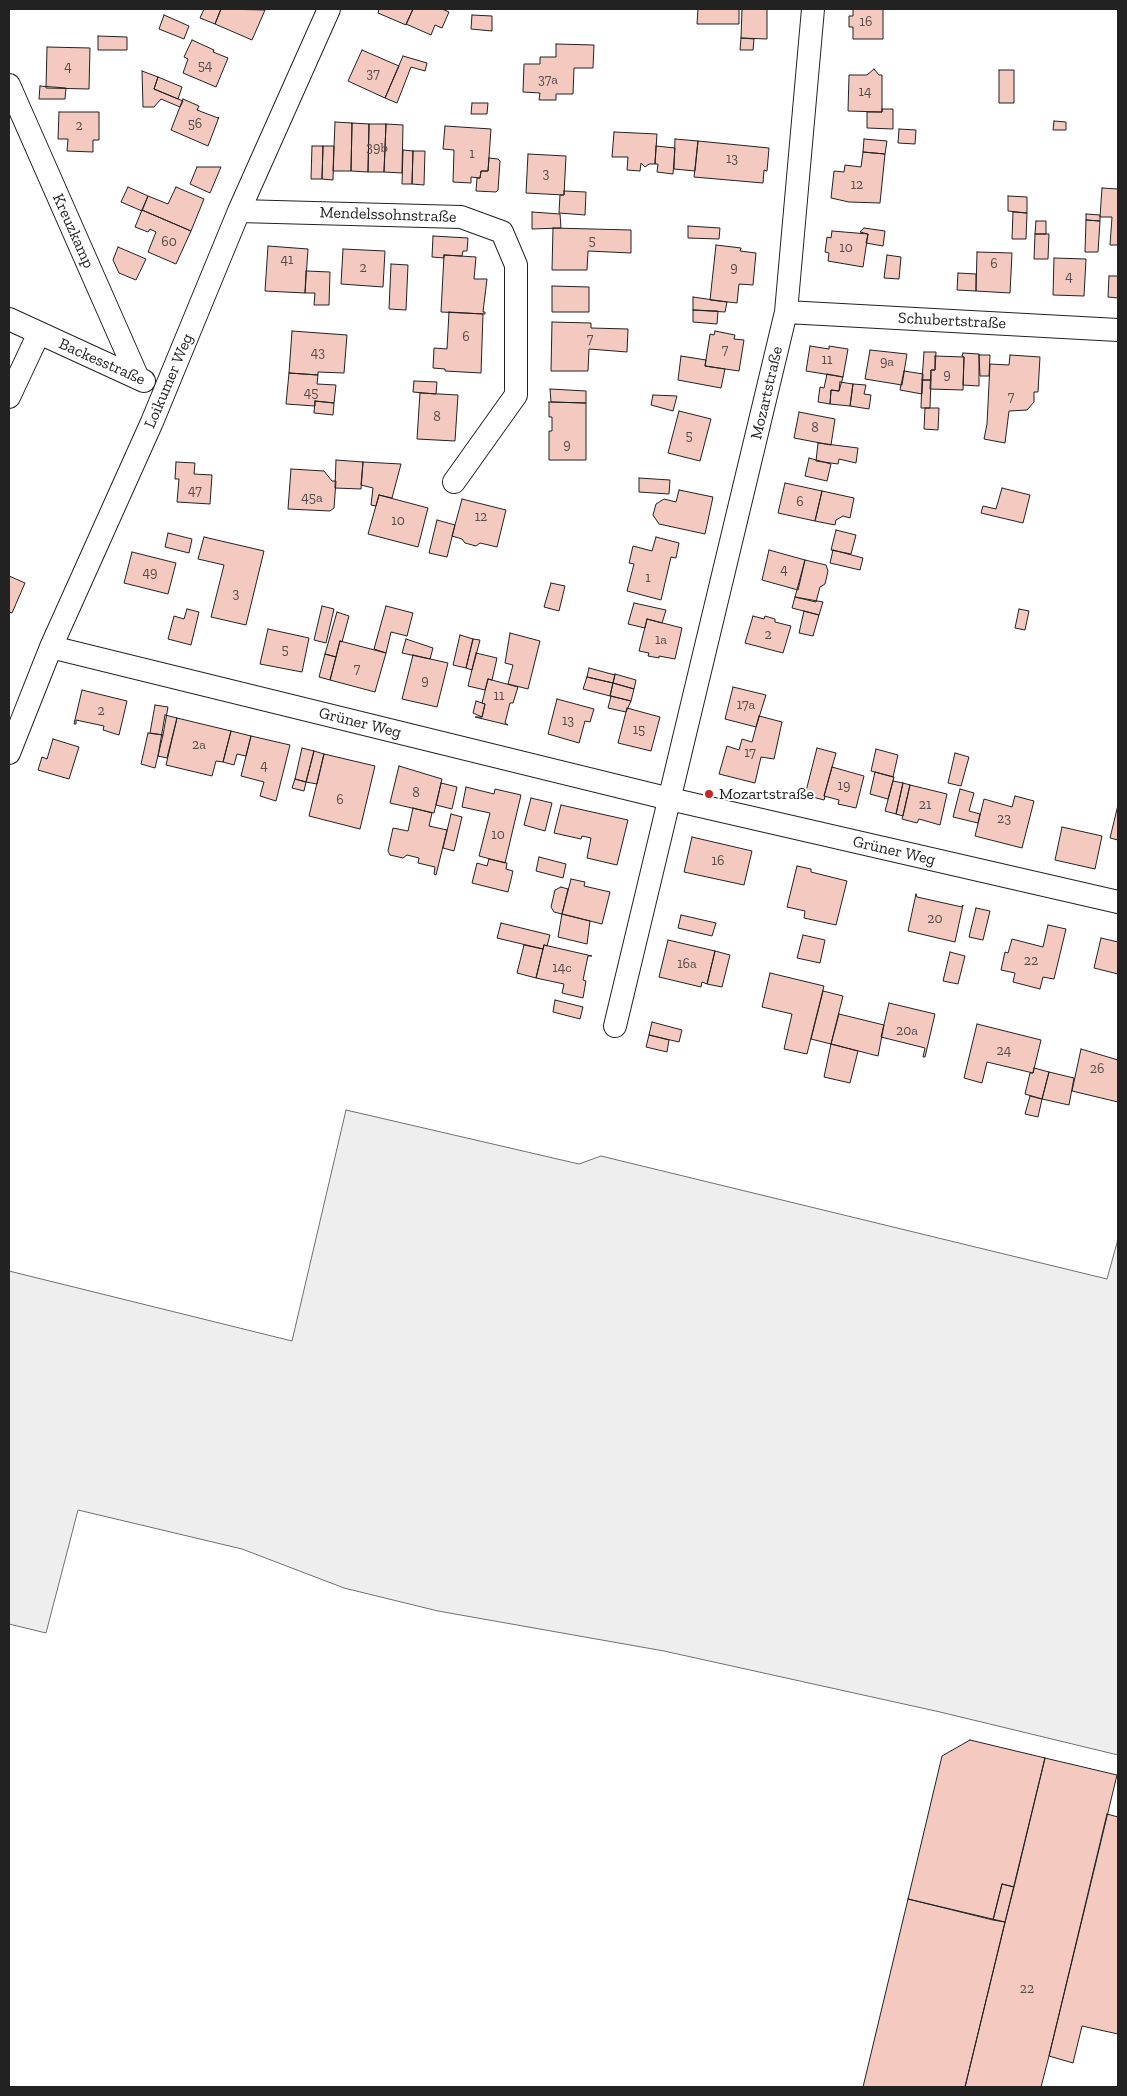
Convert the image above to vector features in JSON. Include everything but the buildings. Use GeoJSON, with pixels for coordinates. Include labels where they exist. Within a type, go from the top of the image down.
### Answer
{"type":"FeatureCollection","features":[{"type":"Feature","properties":{"kind":"street","name":"Loikumer Weg"},"geometry":{"type":"LineString","coordinates":[[9,753],[15,720],[50,647],[165,390],[239,211],[329,9]]}},
{"type":"Feature","properties":{"kind":"street","name":"Mozartstraße"},"geometry":{"type":"LineString","coordinates":[[670,799],[786,312],[813,9]]}},
{"type":"Feature","properties":{"kind":"street","name":"Kreuzkamp"},"geometry":{"type":"LineString","coordinates":[[9,84],[138,378]]}},
{"type":"Feature","properties":{"kind":"street","name":"Mendelssohnstraße"},"geometry":{"type":"LineString","coordinates":[[239,211],[461,217],[502,232],[516,265],[516,395],[454,482]]}},
{"type":"Feature","properties":{"kind":"street","name":"Schubertstraße"},"geometry":{"type":"LineString","coordinates":[[786,312],[1118,330]]}},
{"type":"Feature","properties":{"kind":"street","name":"Backesstraße"},"geometry":{"type":"LineString","coordinates":[[9,319],[165,390]]}},
{"type":"Feature","properties":{"kind":"street","name":"Backesstraße"},"geometry":{"type":"LineString","coordinates":[[9,397],[39,333]]}},
{"type":"Feature","properties":{"kind":"street","name":"Grüner Weg"},"geometry":{"type":"LineString","coordinates":[[50,647],[670,799],[1118,902]]}},
{"type":"Feature","properties":{"kind":"street"},"geometry":{"type":"LineString","coordinates":[[615,1026],[670,799]]}},
{"type":"Feature","properties":{"kind":"shaded area"},"geometry":{"type":"Polygon","coordinates":[[[346,1110],[579,1164],[601,1156],[1107,1279],[1118,1239],[1118,1755],[940,1712],[664,1651],[438,1611],[344,1588],[242,1549],[78,1510],[46,1633],[9,1624],[9,1271],[292,1341],[346,1110]]]}},
{"type":"Feature","properties":{"kind":"place","name":"Mozartstraße"},"geometry":{"type":"Point","coordinates":[709,794]}}]}
